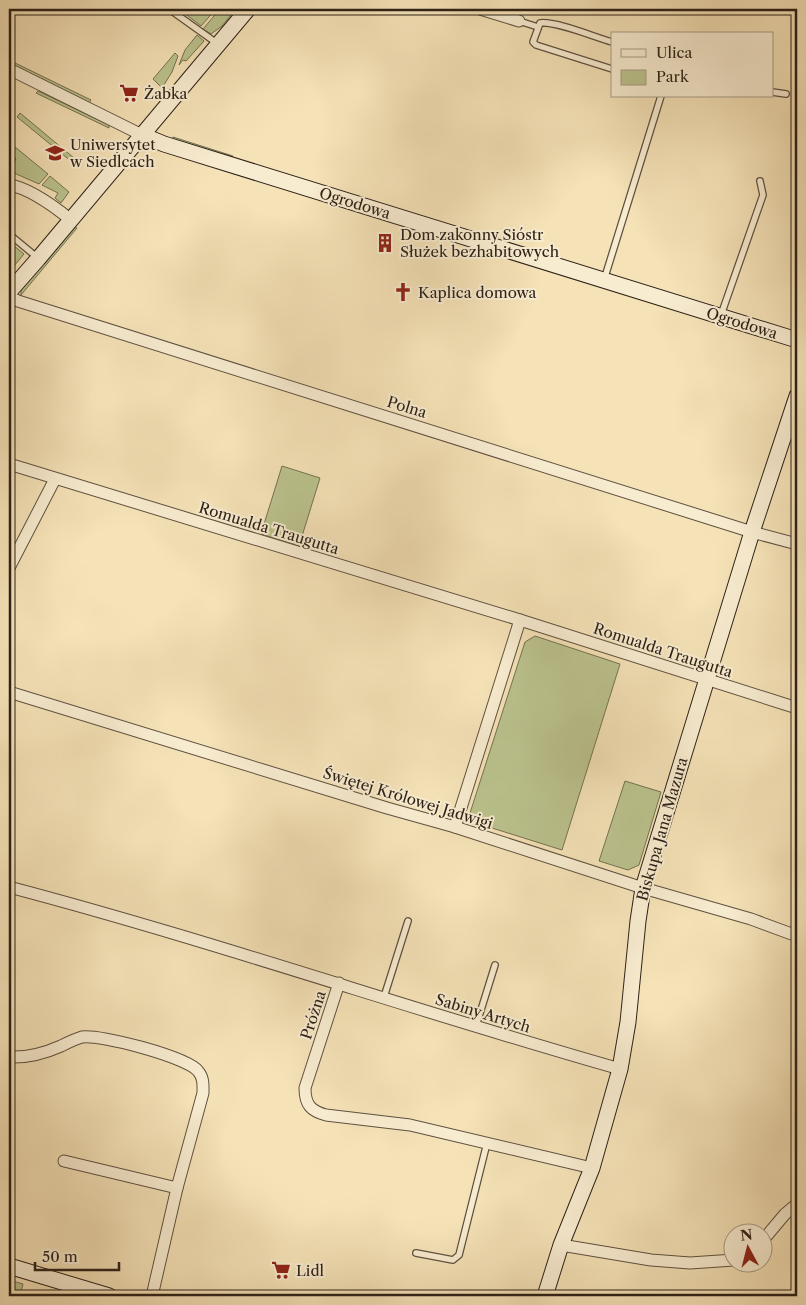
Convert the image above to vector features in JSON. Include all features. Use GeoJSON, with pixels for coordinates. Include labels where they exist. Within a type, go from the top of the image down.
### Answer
{"type":"FeatureCollection","features":[{"type":"Feature","properties":{"kind":"street"},"geometry":{"type":"LineString","coordinates":[[9,292],[248,9]]}},
{"type":"Feature","properties":{"kind":"street"},"geometry":{"type":"LineString","coordinates":[[480,9],[519,21]]}},
{"type":"Feature","properties":{"kind":"street"},"geometry":{"type":"LineString","coordinates":[[9,69],[142,135]]}},
{"type":"Feature","properties":{"kind":"street","name":"Ogrodowa"},"geometry":{"type":"LineString","coordinates":[[142,135],[164,144],[797,340]]}},
{"type":"Feature","properties":{"kind":"street"},"geometry":{"type":"LineString","coordinates":[[9,185],[17,186],[49,203],[71,220]]}},
{"type":"Feature","properties":{"kind":"street","name":"Polna"},"geometry":{"type":"LineString","coordinates":[[9,296],[18,301],[752,532],[797,544]]}},
{"type":"Feature","properties":{"kind":"street","name":"Biskupa Jana Mazura"},"geometry":{"type":"LineString","coordinates":[[545,1296],[561,1245],[592,1168],[620,1069],[628,1022],[643,888],[752,532],[797,396]]}},
{"type":"Feature","properties":{"kind":"street","name":"Romualda Traugutta"},"geometry":{"type":"LineString","coordinates":[[9,464],[520,620],[797,708]]}},
{"type":"Feature","properties":{"kind":"street"},"geometry":{"type":"LineString","coordinates":[[9,568],[55,479]]}},
{"type":"Feature","properties":{"kind":"street"},"geometry":{"type":"LineString","coordinates":[[455,827],[520,620]]}},
{"type":"Feature","properties":{"kind":"street","name":"Świętej Królowej Jadwigi"},"geometry":{"type":"LineString","coordinates":[[9,692],[455,827],[643,888],[752,919],[797,936]]}},
{"type":"Feature","properties":{"kind":"street","name":"Próżna"},"geometry":{"type":"LineString","coordinates":[[9,887],[102,912],[338,984],[305,1088],[306,1102],[315,1112],[410,1125],[592,1168]]}},
{"type":"Feature","properties":{"kind":"street","name":"Sabiny Artych"},"geometry":{"type":"LineString","coordinates":[[338,984],[620,1069]]}},
{"type":"Feature","properties":{"kind":"street"},"geometry":{"type":"LineString","coordinates":[[9,1057],[26,1058],[41,1055],[81,1037],[94,1036],[108,1038],[184,1061],[196,1069],[201,1076],[203,1093],[177,1188],[152,1296]]}},
{"type":"Feature","properties":{"kind":"street"},"geometry":{"type":"LineString","coordinates":[[64,1161],[177,1188]]}},
{"type":"Feature","properties":{"kind":"street"},"geometry":{"type":"LineString","coordinates":[[774,1227],[797,1204]]}},
{"type":"Feature","properties":{"kind":"street"},"geometry":{"type":"LineString","coordinates":[[561,1245],[651,1260],[690,1263],[724,1261]]}},
{"type":"Feature","properties":{"kind":"street"},"geometry":{"type":"LineString","coordinates":[[9,1266],[109,1296]]}},
{"type":"Feature","properties":{"kind":"lane"},"geometry":{"type":"LineString","coordinates":[[9,14],[13,9]]}},
{"type":"Feature","properties":{"kind":"lane"},"geometry":{"type":"LineString","coordinates":[[169,9],[218,45]]}},
{"type":"Feature","properties":{"kind":"lane"},"geometry":{"type":"LineString","coordinates":[[519,21],[538,27]]}},
{"type":"Feature","properties":{"kind":"lane"},"geometry":{"type":"LineString","coordinates":[[611,42],[554,24],[542,23],[538,27],[533,42],[536,45],[611,69]]}},
{"type":"Feature","properties":{"kind":"lane"},"geometry":{"type":"LineString","coordinates":[[774,92],[786,94]]}},
{"type":"Feature","properties":{"kind":"lane"},"geometry":{"type":"LineString","coordinates":[[604,280],[660,98]]}},
{"type":"Feature","properties":{"kind":"lane"},"geometry":{"type":"LineString","coordinates":[[721,317],[763,195],[760,181]]}},
{"type":"Feature","properties":{"kind":"lane"},"geometry":{"type":"LineString","coordinates":[[9,234],[38,259]]}},
{"type":"Feature","properties":{"kind":"lane"},"geometry":{"type":"LineString","coordinates":[[384,997],[408,921]]}},
{"type":"Feature","properties":{"kind":"lane"},"geometry":{"type":"LineString","coordinates":[[476,1026],[495,965]]}},
{"type":"Feature","properties":{"kind":"lane"},"geometry":{"type":"LineString","coordinates":[[416,1253],[453,1260],[459,1255],[487,1143]]}},
{"type":"Feature","properties":{"kind":"green space"},"geometry":{"type":"Polygon","coordinates":[[[179,9],[216,9],[201,26],[179,9]]]}},
{"type":"Feature","properties":{"kind":"green space"},"geometry":{"type":"Polygon","coordinates":[[[220,9],[236,9],[222,26],[211,34],[203,29],[220,9]]]}},
{"type":"Feature","properties":{"kind":"green space"},"geometry":{"type":"Polygon","coordinates":[[[197,35],[204,41],[186,61],[183,60],[179,65],[185,50],[197,35]]]}},
{"type":"Feature","properties":{"kind":"green space"},"geometry":{"type":"Polygon","coordinates":[[[175,53],[178,56],[172,72],[162,88],[153,79],[175,53]]]}},
{"type":"Feature","properties":{"kind":"green space"},"geometry":{"type":"Polygon","coordinates":[[[9,60],[91,100],[89,103],[9,63],[9,60]]]}},
{"type":"Feature","properties":{"kind":"green space"},"geometry":{"type":"Polygon","coordinates":[[[38,91],[109,125],[109,128],[36,93],[38,91]]]}},
{"type":"Feature","properties":{"kind":"green space"},"geometry":{"type":"Polygon","coordinates":[[[20,113],[74,158],[72,162],[17,117],[20,113]]]}},
{"type":"Feature","properties":{"kind":"green space"},"geometry":{"type":"Polygon","coordinates":[[[173,137],[233,156],[232,158],[172,140],[173,137]]]}},
{"type":"Feature","properties":{"kind":"green space"},"geometry":{"type":"Polygon","coordinates":[[[9,142],[48,174],[39,184],[14,173],[12,166],[16,159],[9,152],[9,142]]]}},
{"type":"Feature","properties":{"kind":"green space"},"geometry":{"type":"Polygon","coordinates":[[[50,176],[69,192],[61,203],[55,198],[58,193],[42,185],[50,176]]]}},
{"type":"Feature","properties":{"kind":"green space"},"geometry":{"type":"Polygon","coordinates":[[[73,227],[77,228],[21,295],[21,289],[73,227]]]}},
{"type":"Feature","properties":{"kind":"green space"},"geometry":{"type":"Polygon","coordinates":[[[13,245],[24,254],[9,272],[9,247],[13,245]]]}},
{"type":"Feature","properties":{"kind":"green space"},"geometry":{"type":"Polygon","coordinates":[[[282,466],[320,478],[299,546],[261,534],[282,466]]]}},
{"type":"Feature","properties":{"kind":"green space"},"geometry":{"type":"Polygon","coordinates":[[[535,636],[620,664],[562,850],[476,823],[470,813],[525,642],[535,636]]]}},
{"type":"Feature","properties":{"kind":"green space"},"geometry":{"type":"Polygon","coordinates":[[[625,781],[661,792],[639,865],[628,870],[599,861],[625,781]]]}},
{"type":"Feature","properties":{"kind":"green space"},"geometry":{"type":"Polygon","coordinates":[[[9,1280],[23,1284],[20,1296],[9,1296],[9,1280]]]}},
{"type":"Feature","properties":{"kind":"place","name":"Żabka"},"geometry":{"type":"Point","coordinates":[129,93]}},
{"type":"Feature","properties":{"kind":"place","name":"Uniwersytet w Siedlcach"},"geometry":{"type":"Point","coordinates":[55,153]}},
{"type":"Feature","properties":{"kind":"place","name":"Dom zakonny Sióstr Służek bezhabitowych"},"geometry":{"type":"Point","coordinates":[385,243]}},
{"type":"Feature","properties":{"kind":"place","name":"Kaplica domowa"},"geometry":{"type":"Point","coordinates":[403,292]}},
{"type":"Feature","properties":{"kind":"place","name":"Lidl"},"geometry":{"type":"Point","coordinates":[281,1270]}}]}
